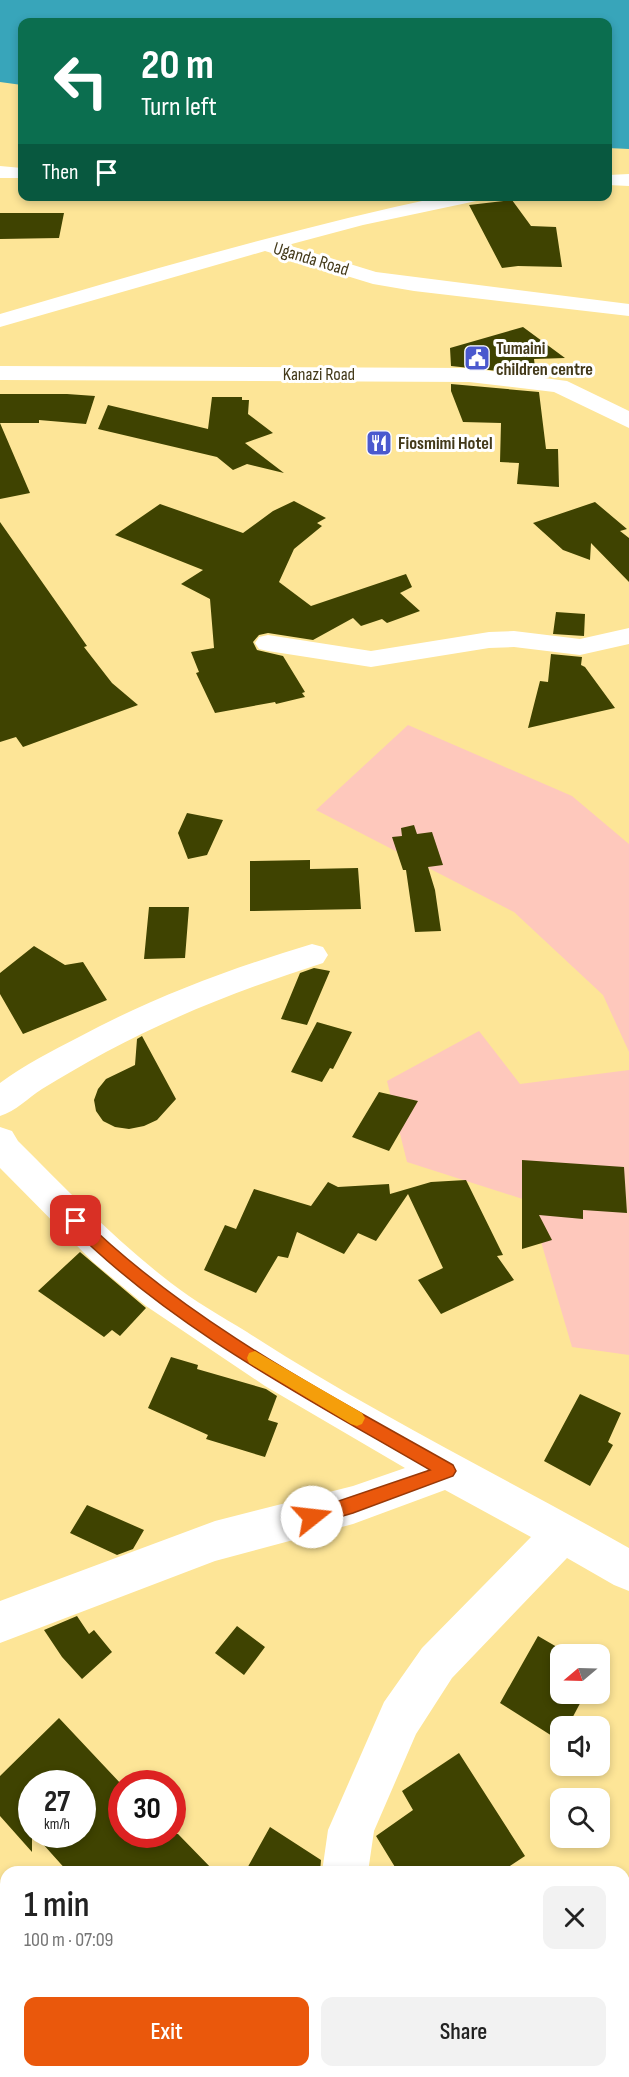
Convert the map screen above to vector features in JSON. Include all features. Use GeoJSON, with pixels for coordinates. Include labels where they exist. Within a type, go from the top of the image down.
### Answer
{"type":"FeatureCollection","features":[{"type":"Feature","properties":{"kind":"street"},"geometry":{"type":"LineString","coordinates":[[0,172],[18,173]]}},
{"type":"Feature","properties":{"kind":"street"},"geometry":{"type":"LineString","coordinates":[[612,180],[629,180]]}},
{"type":"Feature","properties":{"kind":"street"},"geometry":{"type":"LineString","coordinates":[[266,245],[362,212],[439,201]]}},
{"type":"Feature","properties":{"kind":"street","name":"Uganda Road"},"geometry":{"type":"LineString","coordinates":[[0,321],[266,245],[373,278],[414,285],[629,310]]}},
{"type":"Feature","properties":{"kind":"street","name":"Kanazi Road"},"geometry":{"type":"LineString","coordinates":[[0,373],[469,375],[559,386],[610,409],[629,421]]}},
{"type":"Feature","properties":{"kind":"street"},"geometry":{"type":"LineString","coordinates":[[268,643],[371,659],[489,640],[514,639],[580,647],[629,636]]}},
{"type":"Feature","properties":{"kind":"street"},"geometry":{"type":"LineString","coordinates":[[0,1103],[44,1071],[127,1025],[221,984],[312,955]]}},
{"type":"Feature","properties":{"kind":"street"},"geometry":{"type":"LineString","coordinates":[[0,1141],[5,1151],[106,1251],[159,1295],[279,1374],[447,1471],[518,1507],[629,1571]]}},
{"type":"Feature","properties":{"kind":"street"},"geometry":{"type":"LineString","coordinates":[[0,1622],[215,1541],[353,1505],[447,1471]]}},
{"type":"Feature","properties":{"kind":"street"},"geometry":{"type":"LineString","coordinates":[[346,1866],[351,1830],[400,1718],[437,1663],[562,1534]]}},
{"type":"Feature","properties":{"kind":"shaded area"},"geometry":{"type":"Polygon","coordinates":[[[408,725],[572,796],[629,844],[629,1052],[603,995],[514,912],[316,810],[408,725]]]}},
{"type":"Feature","properties":{"kind":"shaded area"},"geometry":{"type":"Polygon","coordinates":[[[479,1031],[520,1084],[629,1070],[629,1355],[572,1347],[529,1201],[407,1162],[387,1081],[479,1031]]]}},
{"type":"Feature","properties":{"kind":"water"},"geometry":{"type":"Polygon","coordinates":[[[0,0],[629,0],[629,149],[612,148],[612,18],[18,18],[18,84],[0,82],[0,0]]]}},
{"type":"Feature","properties":{"kind":"building"},"geometry":{"type":"Polygon","coordinates":[[[513,201],[531,226],[556,227],[562,267],[502,268],[469,205],[513,201]]]}},
{"type":"Feature","properties":{"kind":"building"},"geometry":{"type":"Polygon","coordinates":[[[0,213],[64,213],[59,238],[0,239],[0,213]]]}},
{"type":"Feature","properties":{"kind":"building"},"geometry":{"type":"Polygon","coordinates":[[[523,327],[565,358],[534,359],[536,375],[451,366],[450,348],[523,327]]]}},
{"type":"Feature","properties":{"kind":"building"},"geometry":{"type":"Polygon","coordinates":[[[451,384],[539,392],[546,449],[558,449],[559,487],[517,484],[519,463],[500,462],[501,423],[463,422],[451,391],[451,384]]]}},
{"type":"Feature","properties":{"kind":"building"},"geometry":{"type":"Polygon","coordinates":[[[0,394],[95,396],[86,424],[39,420],[39,423],[0,423],[0,394]]]}},
{"type":"Feature","properties":{"kind":"building"},"geometry":{"type":"Polygon","coordinates":[[[212,397],[242,397],[242,400],[249,400],[248,414],[273,433],[245,443],[284,473],[247,464],[233,470],[217,457],[98,429],[108,405],[208,429],[212,397]]]}},
{"type":"Feature","properties":{"kind":"building"},"geometry":{"type":"Polygon","coordinates":[[[0,423],[30,493],[0,499],[0,423]]]}},
{"type":"Feature","properties":{"kind":"building"},"geometry":{"type":"Polygon","coordinates":[[[294,501],[326,518],[317,523],[322,526],[294,549],[279,582],[311,606],[406,574],[412,587],[400,593],[420,611],[387,623],[382,619],[361,626],[353,618],[313,640],[268,633],[259,635],[253,642],[257,650],[283,656],[305,692],[302,693],[305,697],[276,704],[275,702],[215,713],[196,673],[199,672],[191,652],[214,648],[210,599],[181,584],[203,570],[115,535],[160,504],[243,533],[273,511],[294,501]]]}},
{"type":"Feature","properties":{"kind":"building"},"geometry":{"type":"Polygon","coordinates":[[[595,502],[627,529],[620,531],[629,538],[629,582],[591,543],[590,560],[563,550],[533,523],[595,502]]]}},
{"type":"Feature","properties":{"kind":"building"},"geometry":{"type":"Polygon","coordinates":[[[0,522],[87,646],[84,647],[112,683],[138,705],[23,747],[16,737],[0,742],[0,522]]]}},
{"type":"Feature","properties":{"kind":"building"},"geometry":{"type":"Polygon","coordinates":[[[556,612],[585,614],[584,636],[553,634],[556,612]]]}},
{"type":"Feature","properties":{"kind":"building"},"geometry":{"type":"Polygon","coordinates":[[[551,654],[582,657],[581,665],[585,667],[615,708],[528,728],[540,681],[548,682],[551,654]]]}},
{"type":"Feature","properties":{"kind":"building"},"geometry":{"type":"Polygon","coordinates":[[[187,813],[223,820],[207,855],[188,859],[178,833],[187,813]]]}},
{"type":"Feature","properties":{"kind":"building"},"geometry":{"type":"Polygon","coordinates":[[[414,825],[417,834],[432,832],[443,865],[428,867],[435,890],[441,931],[415,932],[406,870],[403,870],[392,837],[402,836],[401,828],[414,825]]]}},
{"type":"Feature","properties":{"kind":"building"},"geometry":{"type":"Polygon","coordinates":[[[310,860],[310,869],[358,868],[361,909],[250,911],[250,861],[310,860]]]}},
{"type":"Feature","properties":{"kind":"building"},"geometry":{"type":"Polygon","coordinates":[[[149,907],[189,907],[185,958],[144,959],[149,907]]]}},
{"type":"Feature","properties":{"kind":"building"},"geometry":{"type":"Polygon","coordinates":[[[34,946],[65,965],[83,962],[107,1000],[23,1034],[0,994],[0,973],[34,946]]]}},
{"type":"Feature","properties":{"kind":"building"},"geometry":{"type":"Polygon","coordinates":[[[314,968],[330,971],[307,1025],[281,1019],[300,973],[314,968]]]}},
{"type":"Feature","properties":{"kind":"building"},"geometry":{"type":"Polygon","coordinates":[[[317,1022],[352,1032],[333,1069],[330,1068],[322,1082],[291,1072],[317,1022]]]}},
{"type":"Feature","properties":{"kind":"building"},"geometry":{"type":"Polygon","coordinates":[[[142,1036],[176,1099],[157,1120],[144,1126],[129,1129],[115,1127],[103,1121],[96,1111],[94,1100],[98,1089],[106,1079],[135,1065],[137,1039],[142,1036]]]}},
{"type":"Feature","properties":{"kind":"building"},"geometry":{"type":"Polygon","coordinates":[[[379,1092],[418,1101],[389,1151],[352,1137],[379,1092]]]}},
{"type":"Feature","properties":{"kind":"building"},"geometry":{"type":"Polygon","coordinates":[[[522,1160],[624,1167],[627,1213],[583,1210],[583,1219],[539,1215],[552,1240],[522,1249],[522,1160]]]}},
{"type":"Feature","properties":{"kind":"building"},"geometry":{"type":"Polygon","coordinates":[[[466,1180],[503,1255],[497,1256],[514,1280],[441,1314],[418,1280],[443,1268],[408,1194],[376,1241],[358,1233],[344,1254],[297,1232],[288,1258],[278,1256],[256,1293],[204,1270],[225,1225],[236,1229],[254,1189],[311,1206],[328,1182],[338,1187],[389,1184],[390,1194],[431,1182],[466,1180]]]}},
{"type":"Feature","properties":{"kind":"building"},"geometry":{"type":"Polygon","coordinates":[[[80,1252],[146,1308],[120,1336],[112,1330],[104,1337],[38,1291],[80,1252]]]}},
{"type":"Feature","properties":{"kind":"building"},"geometry":{"type":"Polygon","coordinates":[[[171,1357],[198,1365],[197,1369],[266,1389],[277,1396],[268,1420],[278,1423],[265,1457],[206,1439],[208,1435],[148,1408],[171,1357]]]}},
{"type":"Feature","properties":{"kind":"building"},"geometry":{"type":"Polygon","coordinates":[[[580,1394],[621,1413],[608,1442],[613,1445],[590,1486],[544,1461],[580,1394]]]}},
{"type":"Feature","properties":{"kind":"building"},"geometry":{"type":"Polygon","coordinates":[[[87,1505],[144,1530],[133,1549],[117,1555],[70,1533],[87,1505]]]}},
{"type":"Feature","properties":{"kind":"building"},"geometry":{"type":"Polygon","coordinates":[[[77,1616],[89,1634],[94,1630],[112,1652],[82,1679],[62,1657],[44,1630],[77,1616]]]}},
{"type":"Feature","properties":{"kind":"building"},"geometry":{"type":"Polygon","coordinates":[[[237,1626],[265,1647],[244,1675],[215,1653],[237,1626]]]}},
{"type":"Feature","properties":{"kind":"building"},"geometry":{"type":"Polygon","coordinates":[[[538,1636],[552,1644],[550,1704],[580,1704],[573,1716],[550,1716],[550,1735],[500,1703],[538,1636]]]}},
{"type":"Feature","properties":{"kind":"building"},"geometry":{"type":"Polygon","coordinates":[[[59,1718],[108,1770],[108,1848],[186,1848],[186,1842],[209,1866],[63,1866],[47,1848],[96,1848],[96,1770],[18,1770],[18,1836],[0,1816],[0,1776],[59,1718]]]}},
{"type":"Feature","properties":{"kind":"building"},"geometry":{"type":"Polygon","coordinates":[[[459,1753],[525,1856],[510,1866],[394,1866],[376,1836],[413,1810],[402,1791],[459,1753]]]}},
{"type":"Feature","properties":{"kind":"building"},"geometry":{"type":"Polygon","coordinates":[[[270,1827],[321,1860],[320,1866],[248,1866],[270,1827]]]}},
{"type":"Feature","properties":{"kind":"slow traffic"},"geometry":{"type":"LineString","coordinates":[[255,1358],[357,1418]]}},
{"type":"Feature","properties":{"kind":"place","name":"Tumaini children centre"},"geometry":{"type":"Point","coordinates":[477,358]}},
{"type":"Feature","properties":{"kind":"place","name":"Fiosmimi Hotel"},"geometry":{"type":"Point","coordinates":[379,443]}},
{"type":"Feature","properties":{"kind":"route"},"geometry":{"type":"LineString","coordinates":[[76,1221],[106,1251],[159,1295],[279,1374],[447,1471],[353,1505],[312,1517]]}}]}
